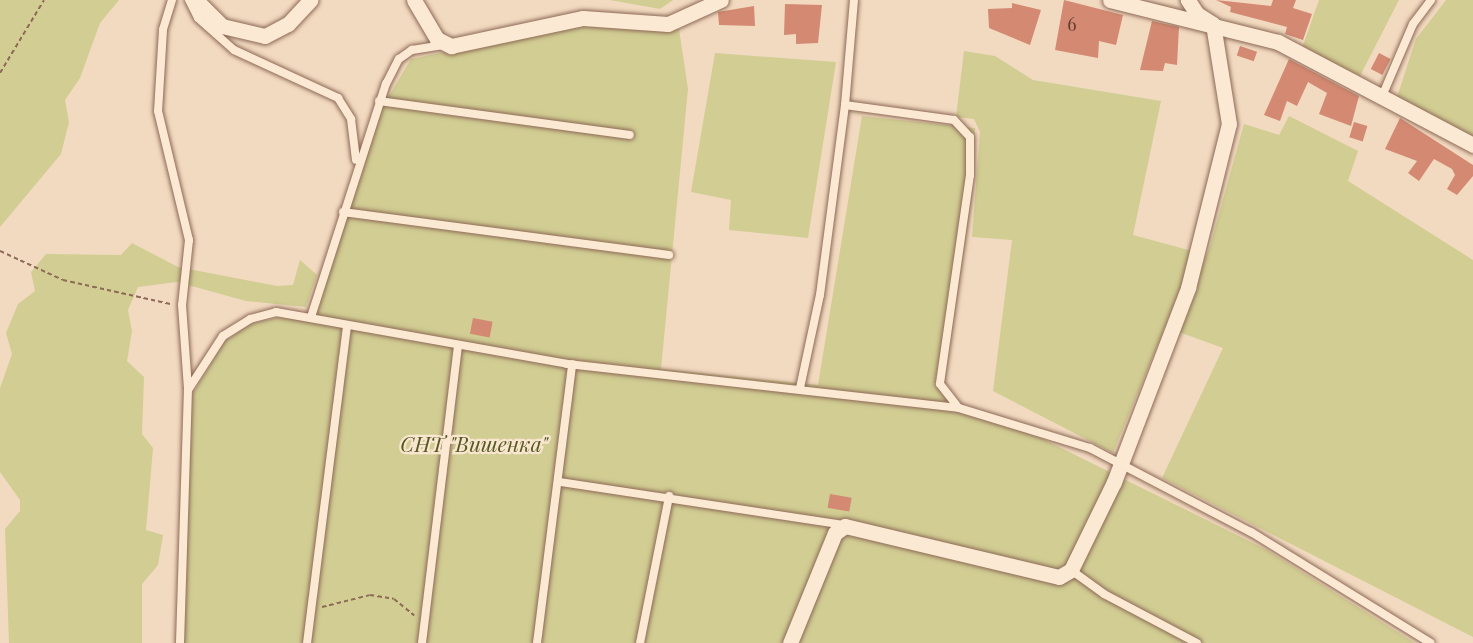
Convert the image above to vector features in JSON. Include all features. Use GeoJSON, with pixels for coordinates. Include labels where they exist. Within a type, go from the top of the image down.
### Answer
{"type":"FeatureCollection","features":[{"type":"Feature","properties":{"kind":"street"},"geometry":{"type":"LineString","coordinates":[[196,0],[222,26],[265,36],[288,24],[310,0]]}},
{"type":"Feature","properties":{"kind":"street"},"geometry":{"type":"LineString","coordinates":[[414,0],[437,39],[451,46],[583,18],[669,24],[713,2]]}},
{"type":"Feature","properties":{"kind":"street"},"geometry":{"type":"LineString","coordinates":[[1110,0],[1278,42],[1383,94],[1473,145]]}},
{"type":"Feature","properties":{"kind":"street"},"geometry":{"type":"LineString","coordinates":[[790,643],[835,533],[845,526],[1059,577],[1071,570],[1120,463],[1188,288],[1229,124],[1213,24],[1197,14],[1188,0]]}},
{"type":"Feature","properties":{"kind":"lane"},"geometry":{"type":"LineString","coordinates":[[172,0],[163,30],[158,111],[189,240],[182,304],[188,390],[180,643]]}},
{"type":"Feature","properties":{"kind":"lane"},"geometry":{"type":"LineString","coordinates":[[189,0],[198,18],[234,50],[338,98],[351,119],[357,166]]}},
{"type":"Feature","properties":{"kind":"lane"},"geometry":{"type":"LineString","coordinates":[[800,388],[821,285],[845,105],[854,0]]}},
{"type":"Feature","properties":{"kind":"lane"},"geometry":{"type":"LineString","coordinates":[[1383,94],[1413,24],[1431,0]]}},
{"type":"Feature","properties":{"kind":"lane"},"geometry":{"type":"LineString","coordinates":[[311,317],[379,101],[399,59],[412,50],[451,46]]}},
{"type":"Feature","properties":{"kind":"lane"},"geometry":{"type":"LineString","coordinates":[[379,101],[630,135]]}},
{"type":"Feature","properties":{"kind":"lane"},"geometry":{"type":"LineString","coordinates":[[845,105],[954,120],[970,137],[970,175],[940,384],[959,408]]}},
{"type":"Feature","properties":{"kind":"lane"},"geometry":{"type":"LineString","coordinates":[[343,213],[669,255]]}},
{"type":"Feature","properties":{"kind":"lane"},"geometry":{"type":"LineString","coordinates":[[188,390],[223,336],[250,318],[276,312],[311,317],[347,327],[572,364],[800,388],[959,408],[1090,448],[1251,531],[1431,643]]}},
{"type":"Feature","properties":{"kind":"lane"},"geometry":{"type":"LineString","coordinates":[[307,643],[347,327]]}},
{"type":"Feature","properties":{"kind":"lane"},"geometry":{"type":"LineString","coordinates":[[422,639],[458,346]]}},
{"type":"Feature","properties":{"kind":"lane"},"geometry":{"type":"LineString","coordinates":[[537,643],[560,482],[559,447],[572,364]]}},
{"type":"Feature","properties":{"kind":"lane"},"geometry":{"type":"LineString","coordinates":[[560,482],[669,496],[845,526]]}},
{"type":"Feature","properties":{"kind":"lane"},"geometry":{"type":"LineString","coordinates":[[640,643],[669,496]]}},
{"type":"Feature","properties":{"kind":"lane"},"geometry":{"type":"LineString","coordinates":[[1071,570],[1104,594],[1197,643]]}},
{"type":"Feature","properties":{"kind":"path"},"geometry":{"type":"LineString","coordinates":[[0,73],[44,0]]}},
{"type":"Feature","properties":{"kind":"path"},"geometry":{"type":"LineString","coordinates":[[0,251],[63,280],[147,302],[182,304]]}},
{"type":"Feature","properties":{"kind":"path"},"geometry":{"type":"LineString","coordinates":[[310,611],[370,595],[394,600],[413,614],[422,639]]}},
{"type":"Feature","properties":{"kind":"green space"},"geometry":{"type":"Polygon","coordinates":[[[0,0],[119,0],[100,23],[80,78],[65,100],[69,122],[61,154],[0,227],[0,0]]]}},
{"type":"Feature","properties":{"kind":"green space"},"geometry":{"type":"Polygon","coordinates":[[[610,0],[673,0],[660,9],[610,0]]]}},
{"type":"Feature","properties":{"kind":"green space"},"geometry":{"type":"Polygon","coordinates":[[[1319,0],[1399,0],[1360,76],[1302,48],[1319,0]]]}},
{"type":"Feature","properties":{"kind":"green space"},"geometry":{"type":"Polygon","coordinates":[[[1446,0],[1473,0],[1473,139],[1397,97],[1416,39],[1446,0]]]}},
{"type":"Feature","properties":{"kind":"green space","name":"СНТ \"Вишенка\""},"geometry":{"type":"Polygon","coordinates":[[[585,23],[679,29],[688,89],[661,369],[818,385],[862,116],[975,128],[973,190],[945,382],[950,394],[967,414],[1035,435],[1267,550],[1415,643],[184,643],[192,395],[225,341],[250,324],[281,317],[314,321],[380,111],[411,59],[585,23]]]}},
{"type":"Feature","properties":{"kind":"green space"},"geometry":{"type":"Polygon","coordinates":[[[964,51],[995,56],[1033,80],[1161,101],[1133,235],[1196,252],[1113,453],[993,391],[1012,240],[972,237],[980,132],[974,119],[956,117],[964,51]]]}},
{"type":"Feature","properties":{"kind":"green space"},"geometry":{"type":"Polygon","coordinates":[[[715,53],[836,62],[808,238],[729,230],[731,200],[691,192],[715,53]]]}},
{"type":"Feature","properties":{"kind":"green space"},"geometry":{"type":"Polygon","coordinates":[[[1289,116],[1358,151],[1348,181],[1473,260],[1473,637],[1162,478],[1223,348],[1176,331],[1210,246],[1244,124],[1279,135],[1289,116]]]}},
{"type":"Feature","properties":{"kind":"green space"},"geometry":{"type":"Polygon","coordinates":[[[132,243],[178,267],[277,286],[293,285],[300,260],[317,275],[306,307],[246,301],[177,282],[138,287],[128,310],[132,331],[127,361],[144,377],[142,434],[153,448],[146,530],[163,535],[158,565],[142,584],[142,643],[9,643],[5,529],[20,511],[20,500],[0,472],[0,388],[12,354],[6,333],[18,304],[35,291],[31,272],[46,254],[121,255],[132,243]]]}},
{"type":"Feature","properties":{"kind":"building"},"geometry":{"type":"Polygon","coordinates":[[[1064,0],[1123,15],[1116,45],[1099,41],[1098,58],[1055,50],[1064,0]]]}},
{"type":"Feature","properties":{"kind":"building"},"geometry":{"type":"Polygon","coordinates":[[[1216,0],[1271,6],[1273,0],[1296,0],[1293,8],[1312,14],[1303,40],[1285,34],[1287,27],[1230,12],[1231,7],[1216,0]]]}},
{"type":"Feature","properties":{"kind":"building"},"geometry":{"type":"Polygon","coordinates":[[[1012,3],[1041,10],[1030,45],[989,28],[988,9],[1012,8],[1012,3]]]}},
{"type":"Feature","properties":{"kind":"building"},"geometry":{"type":"Polygon","coordinates":[[[785,4],[822,5],[818,43],[796,44],[796,34],[784,35],[785,4]]]}},
{"type":"Feature","properties":{"kind":"building"},"geometry":{"type":"Polygon","coordinates":[[[754,6],[755,26],[719,25],[718,12],[754,6]]]}},
{"type":"Feature","properties":{"kind":"building"},"geometry":{"type":"Polygon","coordinates":[[[1152,21],[1179,27],[1177,65],[1165,63],[1163,71],[1140,70],[1152,21]]]}},
{"type":"Feature","properties":{"kind":"building"},"geometry":{"type":"Polygon","coordinates":[[[1240,46],[1257,52],[1254,61],[1237,55],[1240,46]]]}},
{"type":"Feature","properties":{"kind":"building"},"geometry":{"type":"Polygon","coordinates":[[[1379,53],[1391,59],[1382,75],[1371,69],[1379,53]]]}},
{"type":"Feature","properties":{"kind":"building"},"geometry":{"type":"Polygon","coordinates":[[[1289,59],[1359,96],[1351,126],[1319,114],[1327,93],[1308,82],[1297,106],[1287,101],[1280,121],[1264,115],[1289,59]]]}},
{"type":"Feature","properties":{"kind":"building"},"geometry":{"type":"Polygon","coordinates":[[[1400,118],[1473,165],[1473,176],[1457,195],[1447,189],[1455,175],[1452,169],[1434,159],[1419,181],[1408,173],[1417,161],[1385,149],[1400,118]]]}},
{"type":"Feature","properties":{"kind":"building"},"geometry":{"type":"Polygon","coordinates":[[[1354,122],[1367,126],[1363,141],[1349,137],[1354,122]]]}},
{"type":"Feature","properties":{"kind":"building"},"geometry":{"type":"Polygon","coordinates":[[[473,318],[493,322],[490,338],[470,334],[473,318]]]}},
{"type":"Feature","properties":{"kind":"building"},"geometry":{"type":"Polygon","coordinates":[[[830,494],[852,498],[849,512],[828,508],[830,494]]]}}]}
